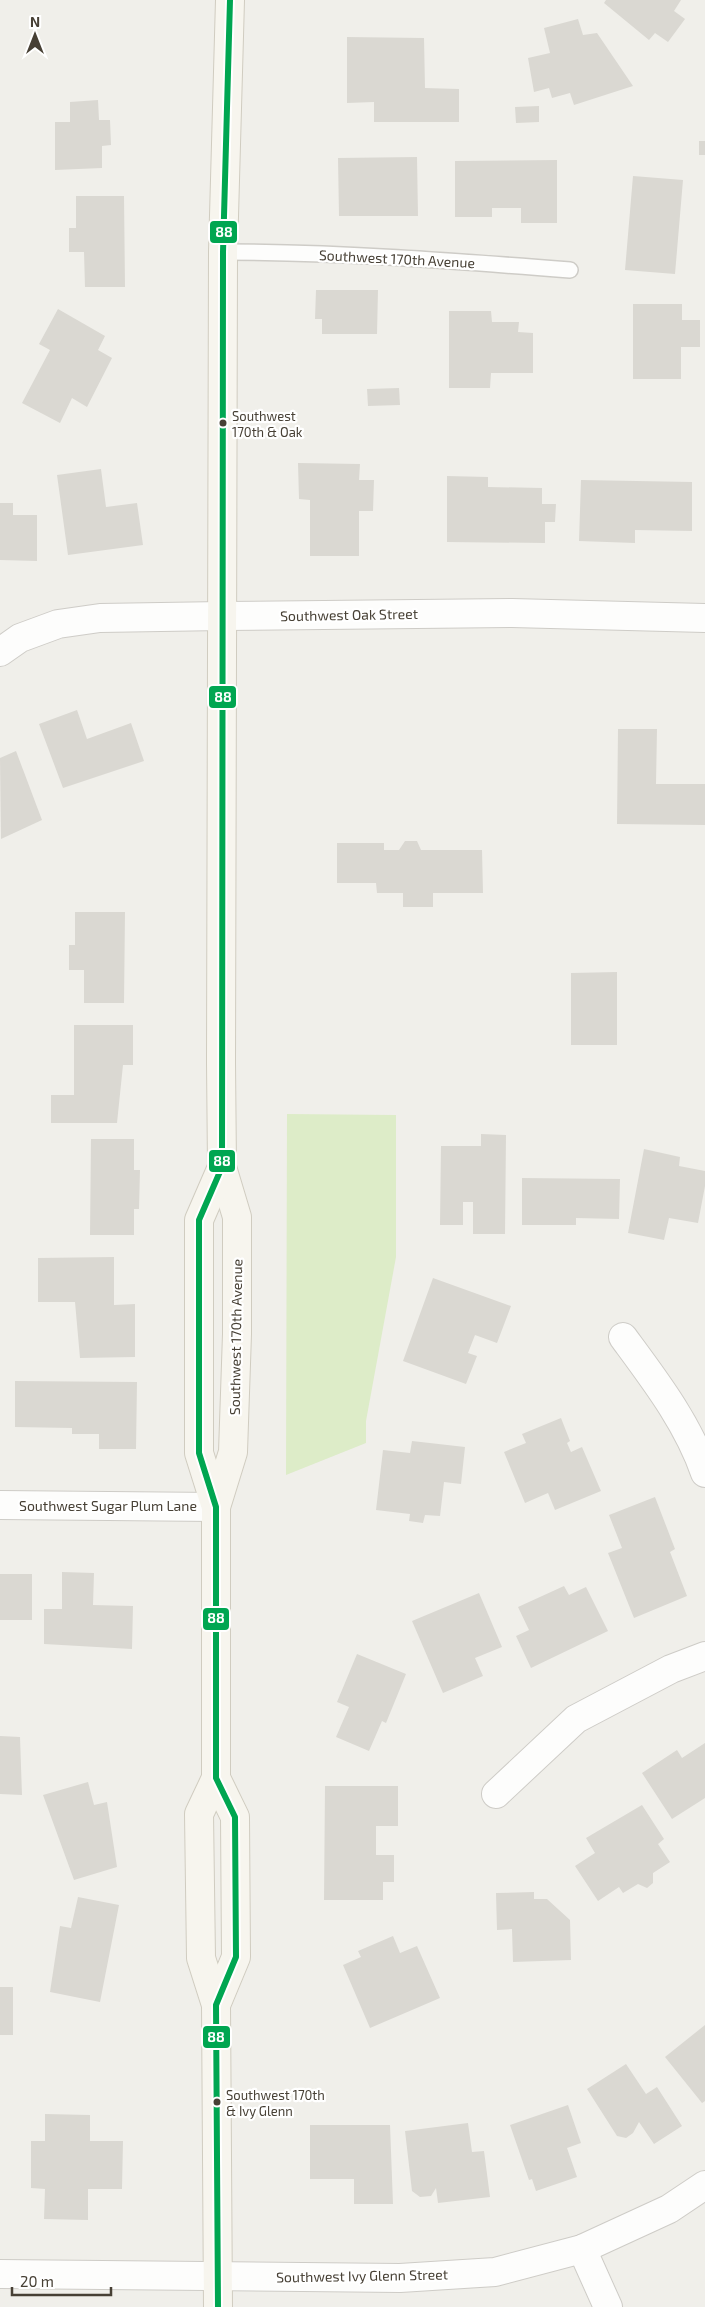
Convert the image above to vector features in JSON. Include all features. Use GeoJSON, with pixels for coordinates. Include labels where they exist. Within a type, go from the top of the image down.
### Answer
{"type":"FeatureCollection","features":[{"type":"Feature","properties":{"kind":"main road","name":"Southwest 170th Avenue"},"geometry":{"type":"LineString","coordinates":[[218,2307],[216,2004],[201,1958],[199,1814],[216,1778],[216,1507],[233,1452],[237,1334],[237,1217],[222,1167],[223,252],[230,0]]}},
{"type":"Feature","properties":{"kind":"main road","name":"Southwest 170th Avenue"},"geometry":{"type":"LineString","coordinates":[[216,1507],[199,1453],[199,1220],[222,1167]]}},
{"type":"Feature","properties":{"kind":"main road","name":"Southwest 170th Avenue"},"geometry":{"type":"LineString","coordinates":[[216,1778],[235,1817],[236,1957],[216,2004]]}},
{"type":"Feature","properties":{"kind":"street","name":"Southwest Oak Street"},"geometry":{"type":"LineString","coordinates":[[0,652],[20,638],[58,624],[100,618],[512,613],[705,618]]}},
{"type":"Feature","properties":{"kind":"street"},"geometry":{"type":"LineString","coordinates":[[623,1337],[665,1395],[701,1461],[705,1473]]}},
{"type":"Feature","properties":{"kind":"street","name":"Southwest Sugar Plum Lane"},"geometry":{"type":"LineString","coordinates":[[0,1506],[216,1507]]}},
{"type":"Feature","properties":{"kind":"street"},"geometry":{"type":"LineString","coordinates":[[496,1794],[576,1719],[671,1669],[705,1656]]}},
{"type":"Feature","properties":{"kind":"street","name":"Southwest Ivy Glenn Street"},"geometry":{"type":"LineString","coordinates":[[0,2274],[400,2278],[496,2272],[582,2249],[669,2209],[705,2185]]}},
{"type":"Feature","properties":{"kind":"street"},"geometry":{"type":"LineString","coordinates":[[582,2249],[608,2307]]}},
{"type":"Feature","properties":{"kind":"lane","name":"Southwest 170th Avenue"},"geometry":{"type":"LineString","coordinates":[[223,252],[268,252],[437,260],[570,270]]}},
{"type":"Feature","properties":{"kind":"green space"},"geometry":{"type":"Polygon","coordinates":[[[287,1114],[396,1115],[396,1257],[366,1421],[366,1443],[286,1475],[287,1114]]]}},
{"type":"Feature","properties":{"kind":"building"},"geometry":{"type":"Polygon","coordinates":[[[606,0],[681,0],[674,11],[685,19],[668,42],[655,33],[649,40],[604,3],[606,0]]]}},
{"type":"Feature","properties":{"kind":"building"},"geometry":{"type":"Polygon","coordinates":[[[578,19],[583,35],[597,33],[633,86],[574,105],[570,93],[552,98],[549,88],[534,92],[528,58],[550,53],[544,28],[578,19]]]}},
{"type":"Feature","properties":{"kind":"building"},"geometry":{"type":"Polygon","coordinates":[[[347,37],[424,38],[425,88],[459,89],[459,122],[374,122],[374,102],[347,103],[347,37]]]}},
{"type":"Feature","properties":{"kind":"building"},"geometry":{"type":"Polygon","coordinates":[[[98,100],[99,120],[110,120],[111,145],[102,146],[102,168],[55,170],[55,122],[70,122],[70,102],[98,100]]]}},
{"type":"Feature","properties":{"kind":"building"},"geometry":{"type":"Polygon","coordinates":[[[539,106],[539,122],[516,123],[515,107],[539,106]]]}},
{"type":"Feature","properties":{"kind":"building"},"geometry":{"type":"Polygon","coordinates":[[[699,141],[705,141],[705,155],[699,155],[699,141]]]}},
{"type":"Feature","properties":{"kind":"building"},"geometry":{"type":"Polygon","coordinates":[[[417,157],[418,216],[339,216],[338,158],[417,157]]]}},
{"type":"Feature","properties":{"kind":"building"},"geometry":{"type":"Polygon","coordinates":[[[557,160],[557,223],[521,223],[521,208],[492,208],[492,217],[455,217],[455,161],[557,160]]]}},
{"type":"Feature","properties":{"kind":"building"},"geometry":{"type":"Polygon","coordinates":[[[633,176],[683,180],[675,274],[625,270],[633,176]]]}},
{"type":"Feature","properties":{"kind":"building"},"geometry":{"type":"Polygon","coordinates":[[[76,196],[124,196],[125,287],[85,287],[84,252],[69,252],[69,228],[76,228],[76,196]]]}},
{"type":"Feature","properties":{"kind":"building"},"geometry":{"type":"Polygon","coordinates":[[[316,290],[378,290],[377,334],[322,334],[322,319],[315,319],[316,290]]]}},
{"type":"Feature","properties":{"kind":"building"},"geometry":{"type":"Polygon","coordinates":[[[633,304],[682,304],[682,320],[700,320],[700,347],[681,347],[681,379],[633,379],[633,304]]]}},
{"type":"Feature","properties":{"kind":"building"},"geometry":{"type":"Polygon","coordinates":[[[58,309],[105,336],[98,350],[112,358],[87,407],[72,398],[60,423],[22,403],[50,350],[39,344],[58,309]]]}},
{"type":"Feature","properties":{"kind":"building"},"geometry":{"type":"Polygon","coordinates":[[[449,311],[491,311],[492,322],[519,322],[518,332],[533,333],[533,373],[491,373],[490,388],[449,388],[449,311]]]}},
{"type":"Feature","properties":{"kind":"building"},"geometry":{"type":"Polygon","coordinates":[[[399,388],[400,405],[368,406],[367,389],[399,388]]]}},
{"type":"Feature","properties":{"kind":"building"},"geometry":{"type":"Polygon","coordinates":[[[298,463],[360,464],[359,480],[374,480],[373,511],[359,511],[359,556],[310,556],[310,500],[299,499],[298,463]]]}},
{"type":"Feature","properties":{"kind":"building"},"geometry":{"type":"Polygon","coordinates":[[[101,469],[106,507],[137,503],[143,545],[68,555],[57,475],[101,469]]]}},
{"type":"Feature","properties":{"kind":"building"},"geometry":{"type":"Polygon","coordinates":[[[447,476],[488,477],[488,487],[542,488],[542,504],[556,504],[555,522],[545,522],[545,543],[447,542],[447,476]]]}},
{"type":"Feature","properties":{"kind":"building"},"geometry":{"type":"Polygon","coordinates":[[[581,480],[692,482],[692,531],[635,530],[635,543],[579,541],[581,480]]]}},
{"type":"Feature","properties":{"kind":"building"},"geometry":{"type":"Polygon","coordinates":[[[0,503],[13,503],[13,515],[37,515],[37,561],[0,560],[0,503]]]}},
{"type":"Feature","properties":{"kind":"building"},"geometry":{"type":"Polygon","coordinates":[[[77,710],[87,739],[131,723],[144,761],[63,788],[39,724],[77,710]]]}},
{"type":"Feature","properties":{"kind":"building"},"geometry":{"type":"Polygon","coordinates":[[[618,729],[657,729],[656,784],[705,784],[705,825],[617,824],[618,729]]]}},
{"type":"Feature","properties":{"kind":"building"},"geometry":{"type":"Polygon","coordinates":[[[16,751],[42,820],[1,839],[0,758],[16,751]]]}},
{"type":"Feature","properties":{"kind":"building"},"geometry":{"type":"Polygon","coordinates":[[[405,841],[417,841],[421,850],[482,850],[483,893],[433,893],[433,907],[403,907],[403,893],[377,893],[376,883],[337,883],[337,843],[384,843],[384,850],[399,850],[405,841]]]}},
{"type":"Feature","properties":{"kind":"building"},"geometry":{"type":"Polygon","coordinates":[[[75,912],[125,912],[124,1003],[84,1003],[84,970],[69,970],[69,945],[75,945],[75,912]]]}},
{"type":"Feature","properties":{"kind":"building"},"geometry":{"type":"Polygon","coordinates":[[[617,972],[617,1045],[571,1045],[571,973],[617,972]]]}},
{"type":"Feature","properties":{"kind":"building"},"geometry":{"type":"Polygon","coordinates":[[[74,1025],[133,1025],[133,1065],[123,1065],[117,1123],[51,1123],[51,1095],[74,1095],[74,1025]]]}},
{"type":"Feature","properties":{"kind":"building"},"geometry":{"type":"Polygon","coordinates":[[[481,1134],[506,1135],[505,1234],[473,1234],[473,1202],[463,1202],[463,1225],[440,1225],[441,1146],[481,1146],[481,1134]]]}},
{"type":"Feature","properties":{"kind":"building"},"geometry":{"type":"Polygon","coordinates":[[[91,1139],[134,1139],[134,1170],[140,1170],[139,1209],[134,1209],[134,1235],[90,1235],[91,1139]]]}},
{"type":"Feature","properties":{"kind":"building"},"geometry":{"type":"Polygon","coordinates":[[[644,1149],[680,1157],[679,1166],[705,1171],[705,1186],[698,1223],[669,1218],[664,1240],[628,1233],[644,1149]]]}},
{"type":"Feature","properties":{"kind":"building"},"geometry":{"type":"Polygon","coordinates":[[[522,1178],[620,1179],[619,1219],[576,1218],[576,1225],[522,1225],[522,1178]]]}},
{"type":"Feature","properties":{"kind":"building"},"geometry":{"type":"Polygon","coordinates":[[[114,1257],[114,1305],[135,1304],[135,1357],[80,1358],[75,1302],[38,1302],[38,1258],[114,1257]]]}},
{"type":"Feature","properties":{"kind":"building"},"geometry":{"type":"Polygon","coordinates":[[[433,1278],[511,1306],[497,1343],[475,1335],[468,1353],[477,1356],[466,1384],[403,1361],[433,1278]]]}},
{"type":"Feature","properties":{"kind":"building"},"geometry":{"type":"Polygon","coordinates":[[[15,1381],[137,1382],[136,1449],[99,1449],[99,1434],[72,1434],[72,1428],[15,1427],[15,1381]]]}},
{"type":"Feature","properties":{"kind":"building"},"geometry":{"type":"Polygon","coordinates":[[[561,1418],[570,1441],[567,1443],[571,1452],[582,1447],[601,1491],[555,1510],[548,1493],[525,1503],[504,1452],[526,1443],[522,1434],[561,1418]]]}},
{"type":"Feature","properties":{"kind":"building"},"geometry":{"type":"Polygon","coordinates":[[[412,1441],[465,1447],[461,1484],[444,1482],[440,1516],[425,1515],[423,1523],[409,1521],[410,1514],[376,1510],[383,1450],[410,1453],[412,1441]]]}},
{"type":"Feature","properties":{"kind":"building"},"geometry":{"type":"Polygon","coordinates":[[[655,1497],[675,1549],[670,1552],[687,1596],[634,1618],[608,1553],[622,1548],[609,1515],[655,1497]]]}},
{"type":"Feature","properties":{"kind":"building"},"geometry":{"type":"Polygon","coordinates":[[[62,1572],[94,1573],[93,1605],[133,1606],[132,1649],[44,1644],[44,1609],[62,1609],[62,1572]]]}},
{"type":"Feature","properties":{"kind":"building"},"geometry":{"type":"Polygon","coordinates":[[[0,1574],[32,1574],[32,1620],[0,1620],[0,1574]]]}},
{"type":"Feature","properties":{"kind":"building"},"geometry":{"type":"Polygon","coordinates":[[[564,1586],[569,1595],[586,1587],[608,1631],[531,1668],[516,1636],[529,1630],[518,1607],[564,1586]]]}},
{"type":"Feature","properties":{"kind":"building"},"geometry":{"type":"Polygon","coordinates":[[[479,1593],[502,1647],[475,1658],[483,1676],[443,1693],[412,1621],[479,1593]]]}},
{"type":"Feature","properties":{"kind":"building"},"geometry":{"type":"Polygon","coordinates":[[[357,1654],[406,1674],[386,1723],[382,1721],[369,1751],[336,1737],[349,1707],[337,1702],[357,1654]]]}},
{"type":"Feature","properties":{"kind":"building"},"geometry":{"type":"Polygon","coordinates":[[[0,1736],[20,1737],[22,1795],[0,1794],[0,1736]]]}},
{"type":"Feature","properties":{"kind":"building"},"geometry":{"type":"Polygon","coordinates":[[[705,1743],[705,1798],[672,1819],[642,1773],[677,1750],[682,1758],[705,1743]]]}},
{"type":"Feature","properties":{"kind":"building"},"geometry":{"type":"Polygon","coordinates":[[[88,1782],[94,1805],[107,1802],[117,1867],[74,1880],[43,1795],[88,1782]]]}},
{"type":"Feature","properties":{"kind":"building"},"geometry":{"type":"Polygon","coordinates":[[[325,1786],[398,1786],[398,1826],[376,1826],[376,1855],[394,1855],[394,1882],[383,1882],[383,1900],[324,1900],[325,1786]]]}},
{"type":"Feature","properties":{"kind":"building"},"geometry":{"type":"Polygon","coordinates":[[[642,1805],[664,1839],[658,1844],[670,1862],[653,1873],[653,1883],[647,1888],[638,1884],[623,1893],[619,1887],[598,1901],[575,1866],[595,1853],[586,1838],[642,1805]]]}},
{"type":"Feature","properties":{"kind":"building"},"geometry":{"type":"Polygon","coordinates":[[[534,1892],[534,1899],[547,1899],[570,1920],[571,1960],[513,1962],[512,1929],[497,1930],[496,1893],[534,1892]]]}},
{"type":"Feature","properties":{"kind":"building"},"geometry":{"type":"Polygon","coordinates":[[[78,1897],[119,1905],[100,2002],[50,1992],[60,1926],[71,1928],[78,1897]]]}},
{"type":"Feature","properties":{"kind":"building"},"geometry":{"type":"Polygon","coordinates":[[[393,1936],[400,1953],[417,1946],[440,1998],[370,2028],[343,1965],[361,1957],[358,1951],[393,1936]]]}},
{"type":"Feature","properties":{"kind":"building"},"geometry":{"type":"Polygon","coordinates":[[[0,1987],[13,1987],[13,2035],[0,2035],[0,1987]]]}},
{"type":"Feature","properties":{"kind":"building"},"geometry":{"type":"Polygon","coordinates":[[[705,2025],[705,2101],[702,2103],[665,2057],[705,2025]]]}},
{"type":"Feature","properties":{"kind":"building"},"geometry":{"type":"Polygon","coordinates":[[[626,2064],[646,2094],[657,2087],[682,2126],[654,2144],[639,2122],[633,2133],[626,2138],[617,2136],[587,2089],[626,2064]]]}},
{"type":"Feature","properties":{"kind":"building"},"geometry":{"type":"Polygon","coordinates":[[[568,2105],[581,2143],[567,2148],[577,2177],[536,2191],[532,2179],[529,2180],[510,2125],[568,2105]]]}},
{"type":"Feature","properties":{"kind":"building"},"geometry":{"type":"Polygon","coordinates":[[[45,2114],[90,2115],[90,2141],[123,2141],[122,2189],[88,2189],[88,2220],[44,2219],[45,2189],[31,2188],[31,2141],[45,2141],[45,2114]]]}},
{"type":"Feature","properties":{"kind":"building"},"geometry":{"type":"Polygon","coordinates":[[[468,2123],[472,2152],[484,2151],[490,2197],[438,2203],[436,2188],[431,2196],[420,2197],[412,2191],[405,2131],[468,2123]]]}},
{"type":"Feature","properties":{"kind":"building"},"geometry":{"type":"Polygon","coordinates":[[[310,2125],[390,2125],[393,2204],[354,2204],[354,2179],[310,2179],[310,2125]]]}},
{"type":"Feature","properties":{"kind":"transit line","name":"88"},"geometry":{"type":"LineString","coordinates":[[218,2307],[216,2005],[236,1957],[235,1817],[216,1778],[216,1507],[199,1453],[199,1220],[222,1167],[223,252],[230,0]]}},
{"type":"Feature","properties":{"kind":"place","name":"Southwest 170th & Oak"},"geometry":{"type":"Point","coordinates":[223,423]}},
{"type":"Feature","properties":{"kind":"place","name":"Southwest 170th & Ivy Glenn"},"geometry":{"type":"Point","coordinates":[217,2102]}}]}
